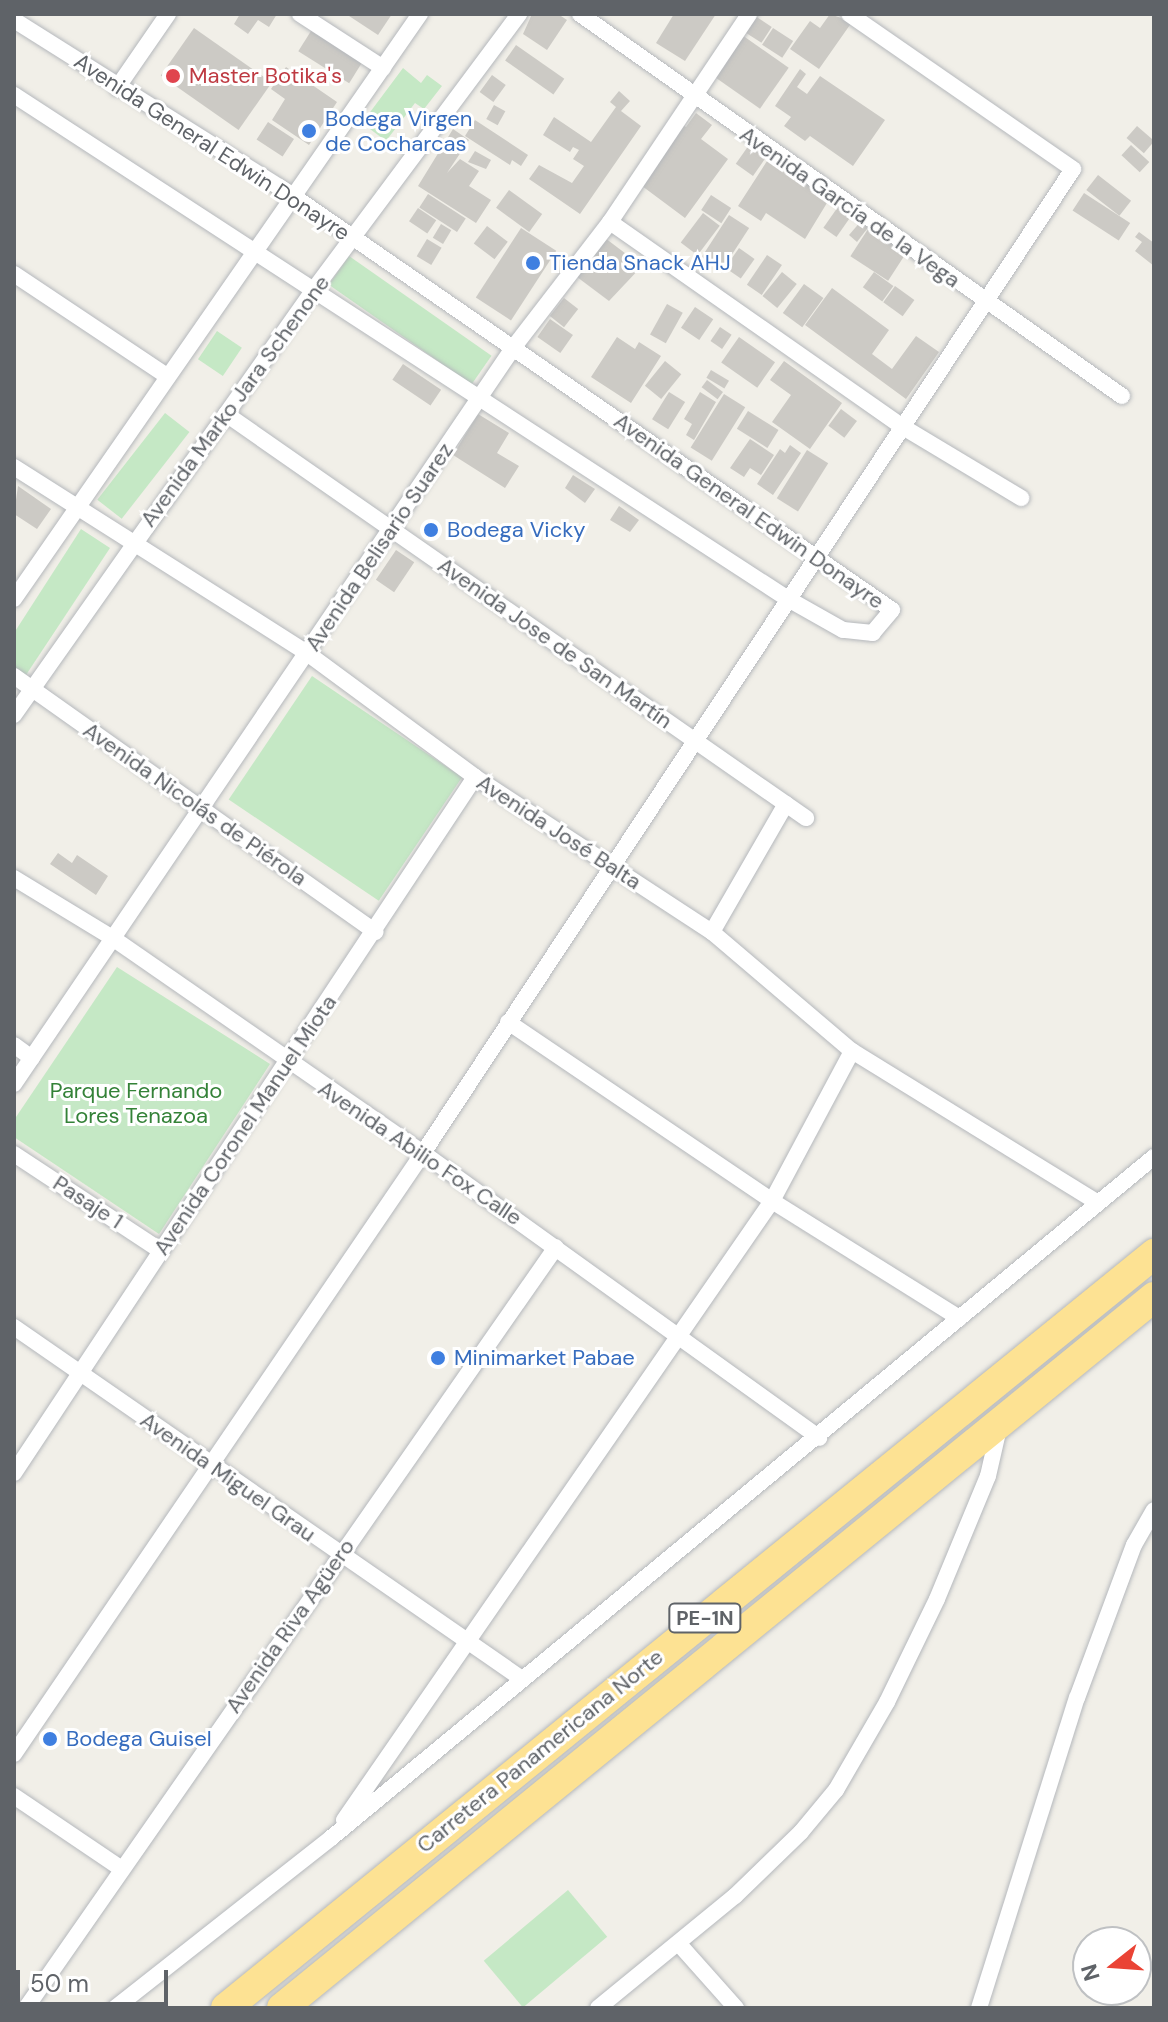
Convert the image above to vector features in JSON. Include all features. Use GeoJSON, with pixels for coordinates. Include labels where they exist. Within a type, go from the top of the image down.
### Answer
{"type":"FeatureCollection","features":[{"type":"Feature","properties":{"kind":"highway","name":"Carretera Panamericana Norte"},"geometry":{"type":"LineString","coordinates":[[226,2008],[1154,1254]]}},
{"type":"Feature","properties":{"kind":"highway","name":"Carretera Panamericana Norte"},"geometry":{"type":"LineString","coordinates":[[284,2007],[1154,1297]]}},
{"type":"Feature","properties":{"kind":"highway"},"geometry":{"type":"LineString","coordinates":[[212,2008],[255,1982]]}},
{"type":"Feature","properties":{"kind":"street"},"geometry":{"type":"LineString","coordinates":[[117,88],[168,14]]}},
{"type":"Feature","properties":{"kind":"street"},"geometry":{"type":"LineString","coordinates":[[300,14],[383,68]]}},
{"type":"Feature","properties":{"kind":"street"},"geometry":{"type":"LineString","coordinates":[[14,599],[420,14]]}},
{"type":"Feature","properties":{"kind":"street","name":"Avenida Marko Jara Schenone"},"geometry":{"type":"LineString","coordinates":[[14,715],[135,539],[315,288],[519,14]]}},
{"type":"Feature","properties":{"kind":"street","name":"Avenida García de la Vega"},"geometry":{"type":"LineString","coordinates":[[580,14],[694,99],[1122,396]]}},
{"type":"Feature","properties":{"kind":"street","name":"Avenida Belisario Suarez"},"geometry":{"type":"LineString","coordinates":[[14,1084],[513,348],[610,222],[749,14]]}},
{"type":"Feature","properties":{"kind":"street"},"geometry":{"type":"LineString","coordinates":[[14,1754],[423,1153],[1073,169],[849,14]]}},
{"type":"Feature","properties":{"kind":"street","name":"Avenida General Edwin Donayre"},"geometry":{"type":"LineString","coordinates":[[14,20],[117,88],[293,196],[892,610],[873,633],[843,630],[788,599],[479,399],[315,288],[14,95]]}},
{"type":"Feature","properties":{"kind":"street"},"geometry":{"type":"LineString","coordinates":[[610,222],[903,427],[1021,498]]}},
{"type":"Feature","properties":{"kind":"street"},"geometry":{"type":"LineString","coordinates":[[14,274],[167,376]]}},
{"type":"Feature","properties":{"kind":"street","name":"Avenida Jose de San Martín"},"geometry":{"type":"LineString","coordinates":[[226,414],[806,818]]}},
{"type":"Feature","properties":{"kind":"street","name":"Avenida José Balta"},"geometry":{"type":"LineString","coordinates":[[14,467],[76,507],[135,539],[307,653],[475,777],[712,932],[852,1051],[1098,1203]]}},
{"type":"Feature","properties":{"kind":"street","name":"Avenida Nicolás de Piérola"},"geometry":{"type":"LineString","coordinates":[[14,676],[376,932]]}},
{"type":"Feature","properties":{"kind":"street","name":"Avenida Coronel Manuel Miota"},"geometry":{"type":"LineString","coordinates":[[14,1473],[286,1062],[376,932],[475,777]]}},
{"type":"Feature","properties":{"kind":"street"},"geometry":{"type":"LineString","coordinates":[[712,932],[786,804]]}},
{"type":"Feature","properties":{"kind":"street","name":"Avenida Abilio Fox Calle"},"geometry":{"type":"LineString","coordinates":[[14,878],[111,937],[286,1062],[423,1153],[819,1438]]}},
{"type":"Feature","properties":{"kind":"street"},"geometry":{"type":"LineString","coordinates":[[508,1022],[772,1201],[959,1318]]}},
{"type":"Feature","properties":{"kind":"street"},"geometry":{"type":"LineString","coordinates":[[14,1045],[32,1058]]}},
{"type":"Feature","properties":{"kind":"street"},"geometry":{"type":"LineString","coordinates":[[331,1838],[772,1201],[852,1051]]}},
{"type":"Feature","properties":{"kind":"street","name":"Pasaje 1"},"geometry":{"type":"LineString","coordinates":[[14,1154],[161,1251]]}},
{"type":"Feature","properties":{"kind":"street"},"geometry":{"type":"LineString","coordinates":[[115,2008],[331,1838],[819,1438],[1154,1157]]}},
{"type":"Feature","properties":{"kind":"street","name":"Avenida Riva Agüero"},"geometry":{"type":"LineString","coordinates":[[26,2008],[339,1554],[556,1247]]}},
{"type":"Feature","properties":{"kind":"street","name":"Avenida Miguel Grau"},"geometry":{"type":"LineString","coordinates":[[14,1327],[522,1679]]}},
{"type":"Feature","properties":{"kind":"street"},"geometry":{"type":"LineString","coordinates":[[598,2008],[679,1944],[801,1832],[836,1790],[887,1702],[937,1599],[988,1476],[1000,1422]]}},
{"type":"Feature","properties":{"kind":"street"},"geometry":{"type":"LineString","coordinates":[[979,2008],[1077,1698],[1134,1545],[1154,1510]]}},
{"type":"Feature","properties":{"kind":"street"},"geometry":{"type":"LineString","coordinates":[[14,1796],[122,1869]]}},
{"type":"Feature","properties":{"kind":"street"},"geometry":{"type":"LineString","coordinates":[[679,1944],[736,2008]]}},
{"type":"Feature","properties":{"kind":"green space"},"geometry":{"type":"Polygon","coordinates":[[[403,68],[421,83],[427,75],[442,86],[424,109],[415,103],[386,141],[362,123],[403,68]]]}},
{"type":"Feature","properties":{"kind":"green space"},"geometry":{"type":"Polygon","coordinates":[[[349,256],[492,356],[471,384],[329,285],[349,256]]]}},
{"type":"Feature","properties":{"kind":"green space"},"geometry":{"type":"Polygon","coordinates":[[[217,331],[242,348],[223,376],[198,359],[217,331]]]}},
{"type":"Feature","properties":{"kind":"green space"},"geometry":{"type":"Polygon","coordinates":[[[165,413],[189,432],[122,519],[97,500],[165,413]]]}},
{"type":"Feature","properties":{"kind":"green space"},"geometry":{"type":"Polygon","coordinates":[[[81,529],[110,548],[24,678],[14,670],[14,633],[81,529]]]}},
{"type":"Feature","properties":{"kind":"green space"},"geometry":{"type":"Polygon","coordinates":[[[312,676],[462,777],[379,901],[229,800],[312,676]]]}},
{"type":"Feature","properties":{"kind":"green space","name":"Parque Fernando Lores Tenazoa"},"geometry":{"type":"Polygon","coordinates":[[[117,967],[270,1064],[159,1234],[14,1137],[14,1120],[117,967]]]}},
{"type":"Feature","properties":{"kind":"green space"},"geometry":{"type":"Polygon","coordinates":[[[568,1890],[607,1937],[523,2007],[484,1961],[568,1890]]]}},
{"type":"Feature","properties":{"kind":"building"},"geometry":{"type":"Polygon","coordinates":[[[240,14],[277,14],[269,27],[258,20],[248,34],[234,24],[240,14]]]}},
{"type":"Feature","properties":{"kind":"building"},"geometry":{"type":"Polygon","coordinates":[[[346,14],[392,14],[378,35],[346,14]]]}},
{"type":"Feature","properties":{"kind":"building"},"geometry":{"type":"Polygon","coordinates":[[[532,14],[558,14],[567,20],[547,50],[523,34],[532,14]]]}},
{"type":"Feature","properties":{"kind":"building"},"geometry":{"type":"Polygon","coordinates":[[[674,14],[716,14],[685,61],[656,43],[674,14]]]}},
{"type":"Feature","properties":{"kind":"building"},"geometry":{"type":"Polygon","coordinates":[[[830,14],[852,22],[819,69],[790,49],[810,21],[820,28],[830,14]]]}},
{"type":"Feature","properties":{"kind":"building"},"geometry":{"type":"Polygon","coordinates":[[[755,16],[772,27],[761,43],[745,32],[755,16]]]}},
{"type":"Feature","properties":{"kind":"building"},"geometry":{"type":"Polygon","coordinates":[[[194,28],[272,82],[239,130],[161,76],[194,28]]]}},
{"type":"Feature","properties":{"kind":"building"},"geometry":{"type":"Polygon","coordinates":[[[773,28],[793,41],[782,58],[762,45],[773,28]]]}},
{"type":"Feature","properties":{"kind":"building"},"geometry":{"type":"Polygon","coordinates":[[[311,31],[362,63],[349,83],[298,51],[311,31]]]}},
{"type":"Feature","properties":{"kind":"building"},"geometry":{"type":"Polygon","coordinates":[[[742,35],[789,68],[760,109],[713,76],[742,35]]]}},
{"type":"Feature","properties":{"kind":"building"},"geometry":{"type":"Polygon","coordinates":[[[516,45],[564,79],[553,94],[505,61],[516,45]]]}},
{"type":"Feature","properties":{"kind":"building"},"geometry":{"type":"Polygon","coordinates":[[[286,67],[337,102],[309,145],[272,120],[285,99],[271,89],[286,67]]]}},
{"type":"Feature","properties":{"kind":"building"},"geometry":{"type":"Polygon","coordinates":[[[800,69],[806,74],[797,87],[807,94],[820,76],[885,120],[853,166],[810,136],[805,141],[784,126],[791,117],[775,106],[800,69]]]}},
{"type":"Feature","properties":{"kind":"building"},"geometry":{"type":"Polygon","coordinates":[[[492,75],[506,85],[493,102],[480,92],[492,75]]]}},
{"type":"Feature","properties":{"kind":"building"},"geometry":{"type":"Polygon","coordinates":[[[619,91],[630,101],[621,111],[641,126],[580,214],[529,179],[539,165],[572,183],[584,166],[573,159],[579,150],[573,147],[570,152],[543,135],[554,117],[591,142],[616,107],[610,102],[619,91]]]}},
{"type":"Feature","properties":{"kind":"building"},"geometry":{"type":"Polygon","coordinates":[[[494,105],[505,111],[498,125],[486,119],[494,105]]]}},
{"type":"Feature","properties":{"kind":"building"},"geometry":{"type":"Polygon","coordinates":[[[696,113],[712,125],[701,139],[728,159],[685,218],[638,183],[681,124],[686,127],[696,113]]]}},
{"type":"Feature","properties":{"kind":"building"},"geometry":{"type":"Polygon","coordinates":[[[475,120],[528,155],[521,166],[512,160],[510,165],[465,136],[475,120]]]}},
{"type":"Feature","properties":{"kind":"building"},"geometry":{"type":"Polygon","coordinates":[[[268,122],[294,139],[283,156],[257,140],[268,122]]]}},
{"type":"Feature","properties":{"kind":"building"},"geometry":{"type":"Polygon","coordinates":[[[1137,126],[1154,141],[1144,153],[1127,138],[1137,126]]]}},
{"type":"Feature","properties":{"kind":"building"},"geometry":{"type":"Polygon","coordinates":[[[453,129],[469,140],[447,173],[460,159],[479,171],[469,186],[491,200],[476,223],[418,186],[453,129]]]}},
{"type":"Feature","properties":{"kind":"building"},"geometry":{"type":"Polygon","coordinates":[[[749,145],[766,157],[753,176],[736,164],[749,145]]]}},
{"type":"Feature","properties":{"kind":"building"},"geometry":{"type":"Polygon","coordinates":[[[1131,145],[1149,162],[1140,172],[1121,155],[1131,145]]]}},
{"type":"Feature","properties":{"kind":"building"},"geometry":{"type":"Polygon","coordinates":[[[475,151],[491,160],[486,169],[468,162],[475,151]]]}},
{"type":"Feature","properties":{"kind":"building"},"geometry":{"type":"Polygon","coordinates":[[[769,158],[830,198],[805,239],[766,213],[761,221],[738,206],[769,158]]]}},
{"type":"Feature","properties":{"kind":"building"},"geometry":{"type":"Polygon","coordinates":[[[1098,175],[1131,201],[1119,216],[1086,190],[1098,175]]]}},
{"type":"Feature","properties":{"kind":"building"},"geometry":{"type":"Polygon","coordinates":[[[509,190],[542,214],[529,232],[496,208],[509,190]]]}},
{"type":"Feature","properties":{"kind":"building"},"geometry":{"type":"Polygon","coordinates":[[[1084,193],[1130,223],[1119,241],[1073,211],[1084,193]]]}},
{"type":"Feature","properties":{"kind":"building"},"geometry":{"type":"Polygon","coordinates":[[[428,194],[466,219],[457,232],[419,207],[428,194]]]}},
{"type":"Feature","properties":{"kind":"building"},"geometry":{"type":"Polygon","coordinates":[[[711,195],[731,208],[721,223],[701,210],[711,195]]]}},
{"type":"Feature","properties":{"kind":"building"},"geometry":{"type":"Polygon","coordinates":[[[840,204],[853,213],[836,237],[823,228],[840,204]]]}},
{"type":"Feature","properties":{"kind":"building"},"geometry":{"type":"Polygon","coordinates":[[[418,208],[436,220],[427,234],[409,221],[418,208]]]}},
{"type":"Feature","properties":{"kind":"building"},"geometry":{"type":"Polygon","coordinates":[[[703,213],[720,226],[698,255],[681,243],[703,213]]]}},
{"type":"Feature","properties":{"kind":"building"},"geometry":{"type":"Polygon","coordinates":[[[729,215],[749,228],[722,270],[702,257],[729,215]]]}},
{"type":"Feature","properties":{"kind":"building"},"geometry":{"type":"Polygon","coordinates":[[[862,220],[870,225],[857,242],[849,235],[862,220]]]}},
{"type":"Feature","properties":{"kind":"building"},"geometry":{"type":"Polygon","coordinates":[[[441,224],[451,230],[443,244],[433,238],[441,224]]]}},
{"type":"Feature","properties":{"kind":"building"},"geometry":{"type":"Polygon","coordinates":[[[487,226],[508,242],[495,259],[474,244],[487,226]]]}},
{"type":"Feature","properties":{"kind":"building"},"geometry":{"type":"Polygon","coordinates":[[[870,226],[908,251],[888,281],[850,256],[870,226]]]}},
{"type":"Feature","properties":{"kind":"building"},"geometry":{"type":"Polygon","coordinates":[[[521,228],[556,251],[511,320],[476,298],[521,228]]]}},
{"type":"Feature","properties":{"kind":"building"},"geometry":{"type":"Polygon","coordinates":[[[1139,232],[1154,243],[1154,266],[1135,251],[1142,242],[1135,237],[1139,232]]]}},
{"type":"Feature","properties":{"kind":"building"},"geometry":{"type":"Polygon","coordinates":[[[605,238],[642,266],[609,301],[577,277],[605,238]]]}},
{"type":"Feature","properties":{"kind":"building"},"geometry":{"type":"Polygon","coordinates":[[[427,239],[442,248],[431,265],[417,256],[427,239]]]}},
{"type":"Feature","properties":{"kind":"building"},"geometry":{"type":"Polygon","coordinates":[[[739,248],[755,259],[741,279],[725,268],[739,248]]]}},
{"type":"Feature","properties":{"kind":"building"},"geometry":{"type":"Polygon","coordinates":[[[767,255],[782,265],[762,295],[747,285],[767,255]]]}},
{"type":"Feature","properties":{"kind":"building"},"geometry":{"type":"Polygon","coordinates":[[[782,272],[797,284],[777,308],[762,296],[782,272]]]}},
{"type":"Feature","properties":{"kind":"building"},"geometry":{"type":"Polygon","coordinates":[[[874,272],[893,286],[882,301],[863,287],[874,272]]]}},
{"type":"Feature","properties":{"kind":"building"},"geometry":{"type":"Polygon","coordinates":[[[804,284],[823,298],[802,327],[783,313],[804,284]]]}},
{"type":"Feature","properties":{"kind":"building"},"geometry":{"type":"Polygon","coordinates":[[[895,286],[914,300],[903,316],[883,302],[895,286]]]}},
{"type":"Feature","properties":{"kind":"building"},"geometry":{"type":"Polygon","coordinates":[[[832,288],[889,330],[872,354],[892,369],[916,336],[939,352],[906,399],[805,325],[832,288]]]}},
{"type":"Feature","properties":{"kind":"building"},"geometry":{"type":"Polygon","coordinates":[[[564,298],[578,309],[564,327],[550,316],[564,298]]]}},
{"type":"Feature","properties":{"kind":"building"},"geometry":{"type":"Polygon","coordinates":[[[667,304],[683,313],[666,343],[650,335],[667,304]]]}},
{"type":"Feature","properties":{"kind":"building"},"geometry":{"type":"Polygon","coordinates":[[[695,307],[713,319],[699,340],[681,328],[695,307]]]}},
{"type":"Feature","properties":{"kind":"building"},"geometry":{"type":"Polygon","coordinates":[[[550,319],[573,335],[560,353],[537,337],[550,319]]]}},
{"type":"Feature","properties":{"kind":"building"},"geometry":{"type":"Polygon","coordinates":[[[720,327],[732,335],[722,349],[710,341],[720,327]]]}},
{"type":"Feature","properties":{"kind":"building"},"geometry":{"type":"Polygon","coordinates":[[[617,337],[635,349],[639,342],[661,356],[631,403],[591,377],[617,337]]]}},
{"type":"Feature","properties":{"kind":"building"},"geometry":{"type":"Polygon","coordinates":[[[739,337],[775,362],[757,388],[721,362],[739,337]]]}},
{"type":"Feature","properties":{"kind":"building"},"geometry":{"type":"Polygon","coordinates":[[[665,361],[681,374],[661,399],[645,386],[665,361]]]}},
{"type":"Feature","properties":{"kind":"building"},"geometry":{"type":"Polygon","coordinates":[[[784,361],[842,403],[810,449],[772,422],[791,395],[770,380],[784,361]]]}},
{"type":"Feature","properties":{"kind":"building"},"geometry":{"type":"Polygon","coordinates":[[[403,364],[441,390],[431,405],[392,380],[403,364]]]}},
{"type":"Feature","properties":{"kind":"building"},"geometry":{"type":"Polygon","coordinates":[[[711,370],[729,381],[724,389],[706,378],[711,370]]]}},
{"type":"Feature","properties":{"kind":"building"},"geometry":{"type":"Polygon","coordinates":[[[707,380],[723,392],[718,399],[702,387],[707,380]]]}},
{"type":"Feature","properties":{"kind":"building"},"geometry":{"type":"Polygon","coordinates":[[[669,392],[685,402],[668,429],[652,419],[669,392]]]}},
{"type":"Feature","properties":{"kind":"building"},"geometry":{"type":"Polygon","coordinates":[[[700,392],[716,402],[694,440],[686,435],[692,424],[684,419],[700,392]]]}},
{"type":"Feature","properties":{"kind":"building"},"geometry":{"type":"Polygon","coordinates":[[[724,394],[745,407],[712,461],[691,447],[724,394]]]}},
{"type":"Feature","properties":{"kind":"building"},"geometry":{"type":"Polygon","coordinates":[[[841,409],[857,421],[844,438],[828,426],[841,409]]]}},
{"type":"Feature","properties":{"kind":"building"},"geometry":{"type":"Polygon","coordinates":[[[748,411],[779,430],[767,448],[737,429],[748,411]]]}},
{"type":"Feature","properties":{"kind":"building"},"geometry":{"type":"Polygon","coordinates":[[[478,414],[509,433],[497,453],[519,466],[505,488],[453,455],[478,414]]]}},
{"type":"Feature","properties":{"kind":"building"},"geometry":{"type":"Polygon","coordinates":[[[750,439],[774,455],[761,475],[750,468],[744,477],[730,468],[750,439]]]}},
{"type":"Feature","properties":{"kind":"building"},"geometry":{"type":"Polygon","coordinates":[[[790,445],[801,453],[773,495],[757,484],[780,449],[785,453],[790,445]]]}},
{"type":"Feature","properties":{"kind":"building"},"geometry":{"type":"Polygon","coordinates":[[[807,450],[828,463],[798,512],[777,498],[807,450]]]}},
{"type":"Feature","properties":{"kind":"building"},"geometry":{"type":"Polygon","coordinates":[[[573,475],[595,489],[585,503],[565,488],[573,475]]]}},
{"type":"Feature","properties":{"kind":"building"},"geometry":{"type":"Polygon","coordinates":[[[18,486],[51,509],[37,529],[14,514],[18,486]]]}},
{"type":"Feature","properties":{"kind":"building"},"geometry":{"type":"Polygon","coordinates":[[[619,506],[639,520],[630,532],[610,520],[619,506]]]}},
{"type":"Feature","properties":{"kind":"building"},"geometry":{"type":"Polygon","coordinates":[[[396,550],[414,562],[394,592],[376,580],[396,550]]]}},
{"type":"Feature","properties":{"kind":"building"},"geometry":{"type":"Polygon","coordinates":[[[58,853],[72,863],[77,855],[108,876],[96,895],[50,864],[58,853]]]}},
{"type":"Feature","properties":{"kind":"place","name":"Master Botika's"},"geometry":{"type":"Point","coordinates":[173,76]}},
{"type":"Feature","properties":{"kind":"place","name":"Bodega Virgen de Cocharcas"},"geometry":{"type":"Point","coordinates":[309,131]}},
{"type":"Feature","properties":{"kind":"place","name":"Tienda Snack AHJ"},"geometry":{"type":"Point","coordinates":[533,263]}},
{"type":"Feature","properties":{"kind":"place","name":"Bodega Vicky"},"geometry":{"type":"Point","coordinates":[431,530]}},
{"type":"Feature","properties":{"kind":"place","name":"Minimarket Pabae"},"geometry":{"type":"Point","coordinates":[438,1358]}},
{"type":"Feature","properties":{"kind":"place","name":"Bodega Guisel"},"geometry":{"type":"Point","coordinates":[50,1739]}}]}
